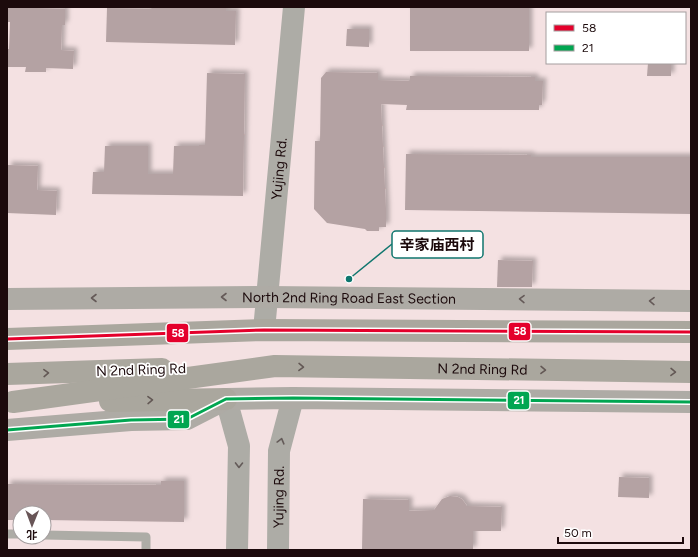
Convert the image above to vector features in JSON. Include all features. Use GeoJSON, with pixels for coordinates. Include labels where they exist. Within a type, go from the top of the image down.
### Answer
{"type":"FeatureCollection","features":[{"type":"Feature","properties":{"kind":"highway"},"geometry":{"type":"LineString","coordinates":[[7,339],[264,330],[691,332]]}},
{"type":"Feature","properties":{"kind":"highway","name":"N 2nd Ring Rd"},"geometry":{"type":"LineString","coordinates":[[10,402],[275,366]]}},
{"type":"Feature","properties":{"kind":"highway","name":"N 2nd Ring Rd"},"geometry":{"type":"LineString","coordinates":[[7,374],[275,366],[691,372]]}},
{"type":"Feature","properties":{"kind":"highway"},"geometry":{"type":"LineString","coordinates":[[10,402],[226,399]]}},
{"type":"Feature","properties":{"kind":"main road","name":"North 2nd Ring Road East Section"},"geometry":{"type":"LineString","coordinates":[[7,299],[267,297],[691,301]]}},
{"type":"Feature","properties":{"kind":"main road"},"geometry":{"type":"LineString","coordinates":[[7,430],[131,420],[187,419],[226,399],[293,398],[691,402]]}},
{"type":"Feature","properties":{"kind":"street","name":"Yujing Rd."},"geometry":{"type":"LineString","coordinates":[[264,330],[294,7]]}},
{"type":"Feature","properties":{"kind":"street","name":"Yujing Rd."},"geometry":{"type":"LineString","coordinates":[[278,550],[279,451],[293,398]]}},
{"type":"Feature","properties":{"kind":"street"},"geometry":{"type":"LineString","coordinates":[[226,399],[239,446],[237,550]]}},
{"type":"Feature","properties":{"kind":"lane"},"geometry":{"type":"LineString","coordinates":[[52,535],[146,537],[146,550]]}},
{"type":"Feature","properties":{"kind":"building"},"geometry":{"type":"Polygon","coordinates":[[[7,7],[65,9],[65,25],[62,25],[61,50],[74,51],[73,69],[46,68],[46,72],[25,72],[26,67],[7,67],[10,22],[7,22],[7,7]]]}},
{"type":"Feature","properties":{"kind":"building"},"geometry":{"type":"Polygon","coordinates":[[[181,7],[226,7],[226,11],[236,11],[235,45],[106,42],[107,8],[152,9],[181,7]]]}},
{"type":"Feature","properties":{"kind":"building"},"geometry":{"type":"Polygon","coordinates":[[[410,7],[529,7],[529,51],[410,51],[410,7]]]}},
{"type":"Feature","properties":{"kind":"building"},"geometry":{"type":"Polygon","coordinates":[[[347,29],[369,29],[369,47],[346,46],[347,29]]]}},
{"type":"Feature","properties":{"kind":"building"},"geometry":{"type":"Polygon","coordinates":[[[648,64],[671,64],[671,76],[647,76],[648,64]]]}},
{"type":"Feature","properties":{"kind":"building"},"geometry":{"type":"Polygon","coordinates":[[[326,72],[378,73],[378,80],[410,81],[410,76],[535,77],[535,81],[543,81],[542,105],[539,105],[539,110],[406,110],[407,105],[381,104],[386,227],[379,227],[379,231],[367,231],[365,229],[327,223],[314,209],[315,141],[320,141],[321,78],[326,72]]]}},
{"type":"Feature","properties":{"kind":"building"},"geometry":{"type":"Polygon","coordinates":[[[207,73],[245,74],[243,196],[92,194],[93,172],[104,172],[105,146],[148,146],[148,174],[173,174],[174,146],[205,145],[207,73]]]}},
{"type":"Feature","properties":{"kind":"building"},"geometry":{"type":"Polygon","coordinates":[[[406,154],[531,155],[531,157],[691,157],[691,214],[405,210],[406,154]]]}},
{"type":"Feature","properties":{"kind":"building"},"geometry":{"type":"Polygon","coordinates":[[[8,165],[38,166],[37,190],[57,191],[56,215],[7,213],[8,165]]]}},
{"type":"Feature","properties":{"kind":"building"},"geometry":{"type":"Polygon","coordinates":[[[498,260],[533,261],[532,287],[497,287],[498,260]]]}},
{"type":"Feature","properties":{"kind":"building"},"geometry":{"type":"Polygon","coordinates":[[[619,477],[649,478],[649,498],[618,497],[619,477]]]}},
{"type":"Feature","properties":{"kind":"building"},"geometry":{"type":"Polygon","coordinates":[[[161,481],[184,481],[184,522],[52,520],[52,505],[12,505],[12,520],[7,520],[7,484],[161,485],[161,481]]]}},
{"type":"Feature","properties":{"kind":"building"},"geometry":{"type":"Polygon","coordinates":[[[450,496],[462,499],[467,506],[502,507],[501,531],[473,531],[473,550],[362,550],[363,499],[409,500],[409,511],[434,510],[442,499],[450,496]]]}},
{"type":"Feature","properties":{"kind":"transit line","name":"58"},"geometry":{"type":"LineString","coordinates":[[7,339],[264,330],[691,332]]}},
{"type":"Feature","properties":{"kind":"transit line","name":"21"},"geometry":{"type":"LineString","coordinates":[[7,430],[131,420],[187,419],[226,399],[293,398],[691,402]]}},
{"type":"Feature","properties":{"kind":"place","name":"辛家庙西村"},"geometry":{"type":"Point","coordinates":[349,279]}}]}
